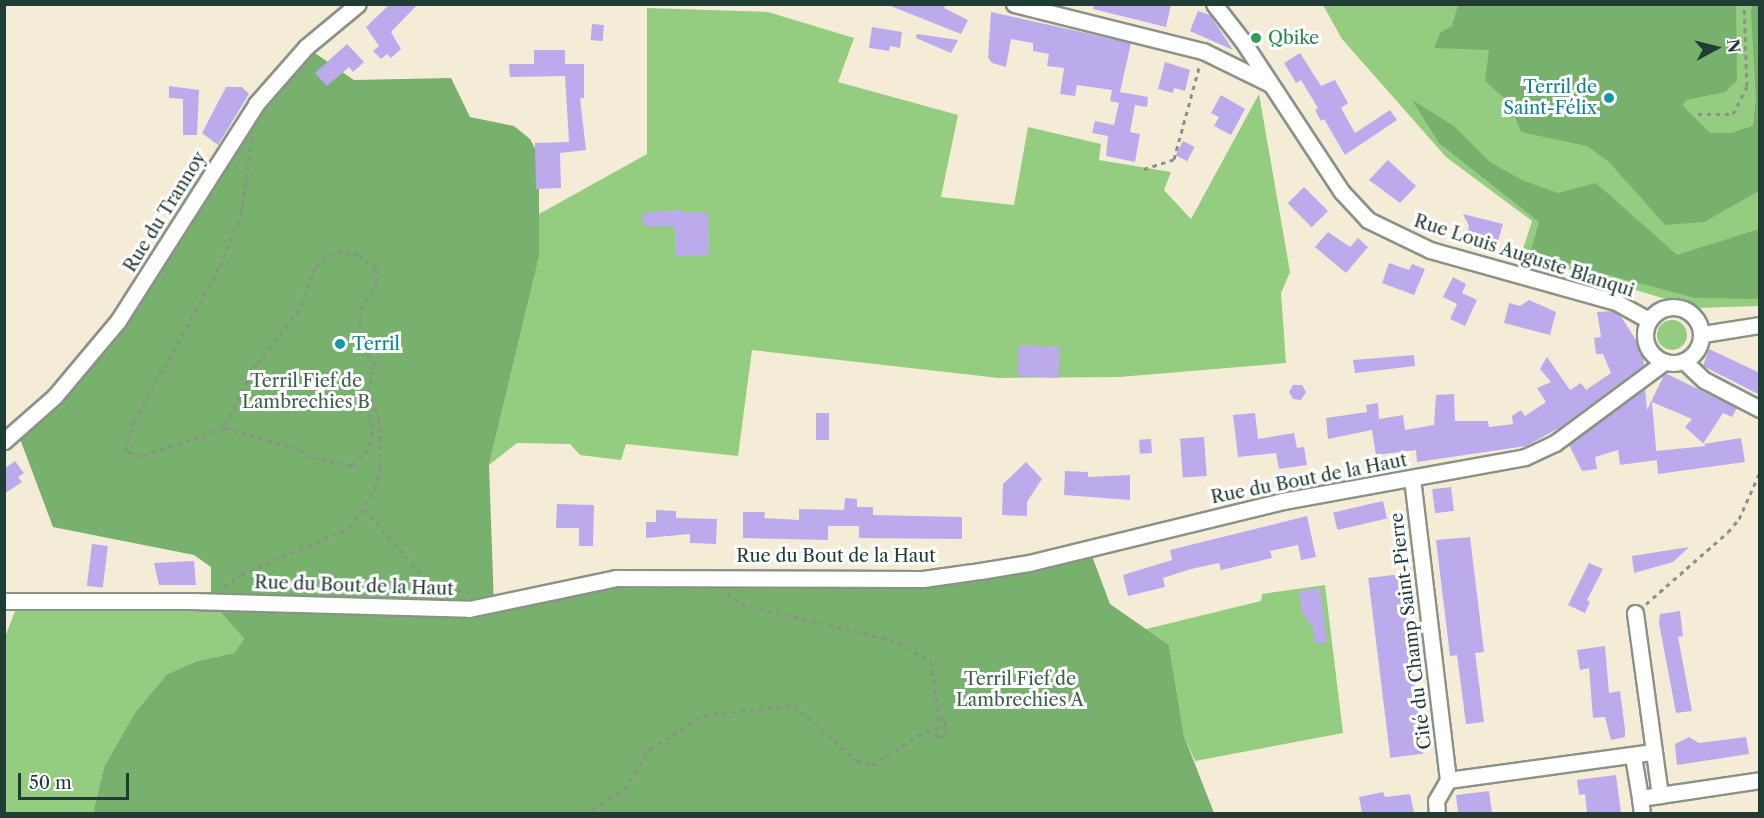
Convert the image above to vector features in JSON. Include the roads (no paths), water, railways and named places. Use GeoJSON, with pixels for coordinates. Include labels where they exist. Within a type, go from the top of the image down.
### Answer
{"type":"FeatureCollection","features":[{"type":"Feature","properties":{"kind":"street","name":"Rue du Trannoy"},"geometry":{"type":"LineString","coordinates":[[4,441],[47,404],[118,321],[256,104],[306,47],[358,4]]}},
{"type":"Feature","properties":{"kind":"street"},"geometry":{"type":"LineString","coordinates":[[1014,4],[1203,51],[1271,84]]}},
{"type":"Feature","properties":{"kind":"street","name":"Rue Louis Auguste Blanqui"},"geometry":{"type":"LineString","coordinates":[[1214,4],[1271,84],[1342,192],[1368,220],[1430,250],[1616,302],[1649,320]]}},
{"type":"Feature","properties":{"kind":"street"},"geometry":{"type":"LineString","coordinates":[[1676,307],[1690,313],[1703,334],[1698,350],[1684,361],[1664,362],[1646,345],[1649,320],[1665,308],[1676,307]]}},
{"type":"Feature","properties":{"kind":"street"},"geometry":{"type":"LineString","coordinates":[[1703,334],[1760,325]]}},
{"type":"Feature","properties":{"kind":"street"},"geometry":{"type":"LineString","coordinates":[[1684,361],[1704,380],[1760,409]]}},
{"type":"Feature","properties":{"kind":"street","name":"Rue du Bout de la Haut"},"geometry":{"type":"LineString","coordinates":[[4,601],[215,601],[469,609],[616,578],[923,579],[1029,563],[1282,501],[1525,457],[1555,443],[1664,362]]}},
{"type":"Feature","properties":{"kind":"street","name":"Cité du Champ Saint-Pierre"},"geometry":{"type":"LineString","coordinates":[[1412,478],[1448,780]]}},
{"type":"Feature","properties":{"kind":"street"},"geometry":{"type":"LineString","coordinates":[[1635,613],[1660,795]]}},
{"type":"Feature","properties":{"kind":"street"},"geometry":{"type":"LineString","coordinates":[[1437,813],[1436,801],[1448,780],[1653,752]]}},
{"type":"Feature","properties":{"kind":"street"},"geometry":{"type":"LineString","coordinates":[[1633,756],[1641,806],[1660,795],[1760,780]]}},
{"type":"Feature","properties":{"kind":"place","name":"Qbike"},"geometry":{"type":"Point","coordinates":[1256,38]}},
{"type":"Feature","properties":{"kind":"place","name":"Terril de Saint-Félix"},"geometry":{"type":"Point","coordinates":[1609,98]}},
{"type":"Feature","properties":{"kind":"place","name":"Terril"},"geometry":{"type":"Point","coordinates":[340,344]}},
{"type":"Feature","properties":{"kind":"park label","name":"Terril Fief de Lambrechies B"},"geometry":{"type":"Point","coordinates":[306,392]}},
{"type":"Feature","properties":{"kind":"park label","name":"Terril Fief de Lambrechies A"},"geometry":{"type":"Point","coordinates":[1020,690]}}]}
